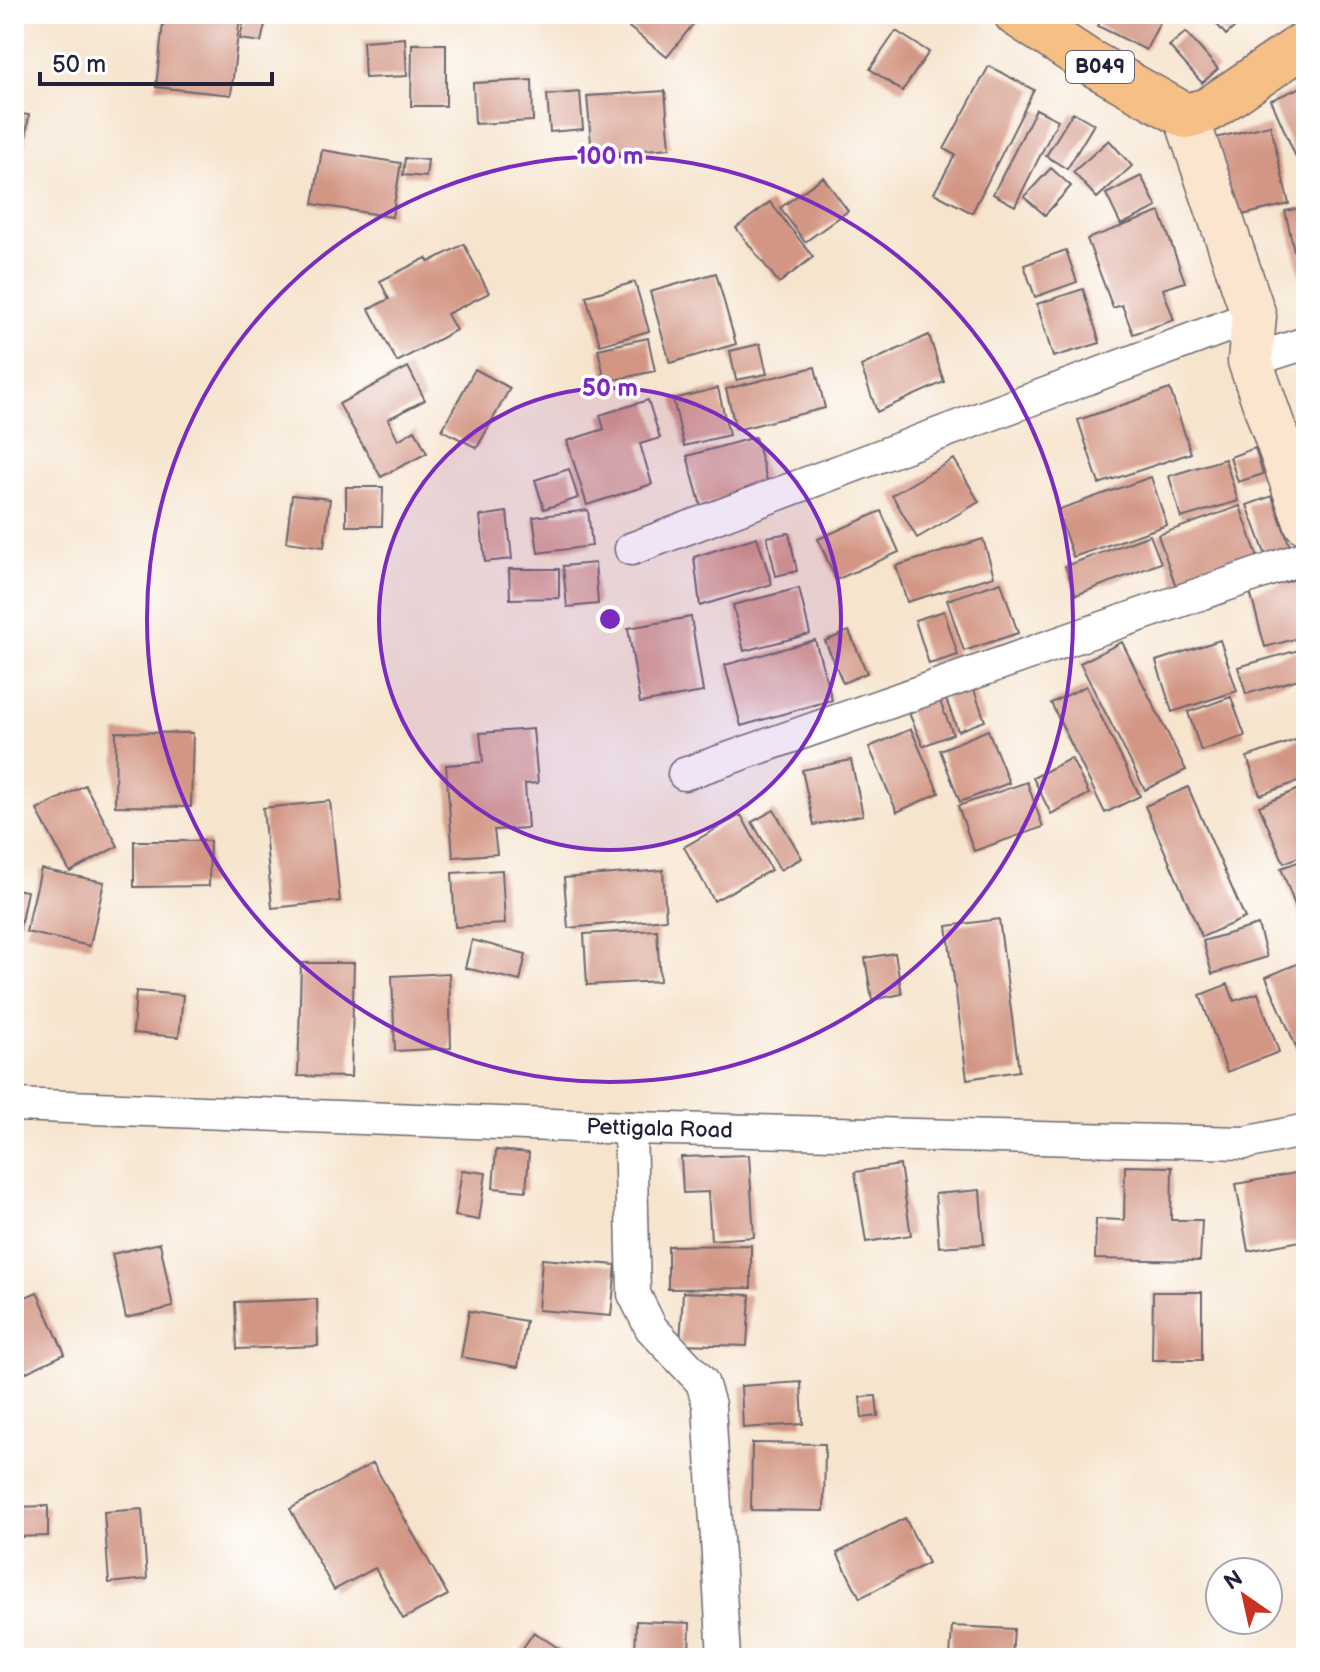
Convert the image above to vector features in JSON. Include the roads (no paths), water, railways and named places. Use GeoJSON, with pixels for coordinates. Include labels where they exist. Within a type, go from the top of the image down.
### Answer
{"type":"FeatureCollection","features":[{"type":"Feature","properties":{"kind":"main road","name":"B049"},"geometry":{"type":"LineString","coordinates":[[1016,14],[1086,60],[1186,116]]}},
{"type":"Feature","properties":{"kind":"main road"},"geometry":{"type":"LineString","coordinates":[[1186,116],[1208,110],[1306,43]]}},
{"type":"Feature","properties":{"kind":"street"},"geometry":{"type":"LineString","coordinates":[[1186,116],[1254,316],[1250,361],[1306,522]]}},
{"type":"Feature","properties":{"kind":"street"},"geometry":{"type":"LineString","coordinates":[[631,549],[1254,316]]}},
{"type":"Feature","properties":{"kind":"street"},"geometry":{"type":"LineString","coordinates":[[1250,361],[1306,343]]}},
{"type":"Feature","properties":{"kind":"street"},"geometry":{"type":"LineString","coordinates":[[684,774],[1306,557]]}},
{"type":"Feature","properties":{"kind":"street","name":"Pettigala Road"},"geometry":{"type":"LineString","coordinates":[[14,1105],[630,1128],[1245,1143],[1306,1130]]}},
{"type":"Feature","properties":{"kind":"street"},"geometry":{"type":"LineString","coordinates":[[630,1128],[634,1294],[651,1328],[702,1382],[709,1405],[724,1658]]}}]}
